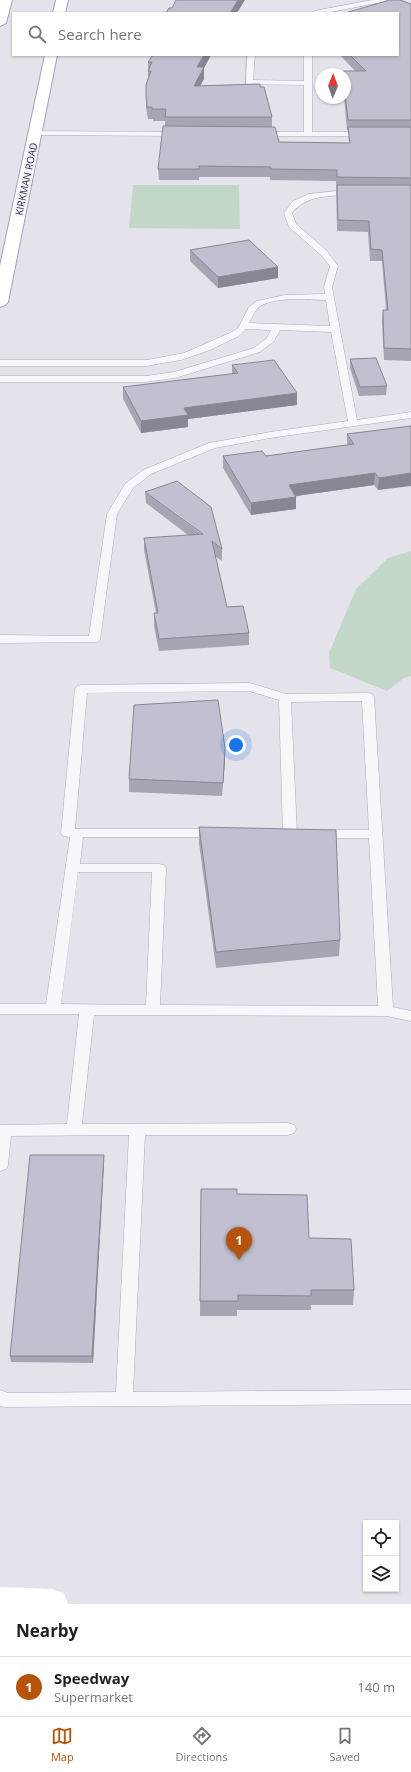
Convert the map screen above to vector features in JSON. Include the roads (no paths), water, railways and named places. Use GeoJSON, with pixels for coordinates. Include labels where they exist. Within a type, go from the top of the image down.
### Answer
{"type":"FeatureCollection","features":[{"type":"Feature","properties":{"kind":"main road"},"geometry":{"type":"LineString","coordinates":[[0,23],[6,0]]}},
{"type":"Feature","properties":{"kind":"main road"},"geometry":{"type":"LineString","coordinates":[[59,12],[62,0]]}},
{"type":"Feature","properties":{"kind":"main road","name":"KIRKMAN ROAD"},"geometry":{"type":"LineString","coordinates":[[0,302],[51,56]]}},
{"type":"Feature","properties":{"kind":"main road"},"geometry":{"type":"LineString","coordinates":[[0,1602],[52,1604]]}},
{"type":"Feature","properties":{"kind":"lane"},"geometry":{"type":"LineString","coordinates":[[364,0],[374,2]]}},
{"type":"Feature","properties":{"kind":"lane"},"geometry":{"type":"LineString","coordinates":[[319,12],[383,0]]}},
{"type":"Feature","properties":{"kind":"lane"},"geometry":{"type":"LineString","coordinates":[[251,56],[249,82],[308,82]]}},
{"type":"Feature","properties":{"kind":"lane"},"geometry":{"type":"LineString","coordinates":[[308,56],[308,134]]}},
{"type":"Feature","properties":{"kind":"lane"},"geometry":{"type":"LineString","coordinates":[[35,133],[184,134]]}},
{"type":"Feature","properties":{"kind":"lane"},"geometry":{"type":"LineString","coordinates":[[254,134],[371,134]]}},
{"type":"Feature","properties":{"kind":"lane"},"geometry":{"type":"LineString","coordinates":[[353,423],[328,287],[334,266],[324,253],[292,225],[288,213],[296,203],[312,196],[351,191],[366,192]]}},
{"type":"Feature","properties":{"kind":"lane"},"geometry":{"type":"LineString","coordinates":[[0,363],[147,363],[169,360],[206,349],[239,332],[248,314],[258,304],[268,300],[330,297]]}},
{"type":"Feature","properties":{"kind":"lane"},"geometry":{"type":"LineString","coordinates":[[242,326],[335,330]]}},
{"type":"Feature","properties":{"kind":"lane"},"geometry":{"type":"LineString","coordinates":[[0,379],[146,379],[175,375],[257,350],[271,339],[277,327]]}},
{"type":"Feature","properties":{"kind":"lane"},"geometry":{"type":"LineString","coordinates":[[146,379],[147,363]]}},
{"type":"Feature","properties":{"kind":"lane"},"geometry":{"type":"LineString","coordinates":[[0,639],[94,640],[112,514],[129,486],[147,472],[178,458],[213,445],[270,434],[411,415]]}},
{"type":"Feature","properties":{"kind":"lane"},"geometry":{"type":"LineString","coordinates":[[227,833],[68,833],[81,689],[250,687],[285,698],[368,697],[386,1011]]}},
{"type":"Feature","properties":{"kind":"lane"},"geometry":{"type":"LineString","coordinates":[[285,698],[290,834]]}},
{"type":"Feature","properties":{"kind":"lane"},"geometry":{"type":"LineString","coordinates":[[53,1009],[77,833]]}},
{"type":"Feature","properties":{"kind":"lane"},"geometry":{"type":"LineString","coordinates":[[274,833],[376,834]]}},
{"type":"Feature","properties":{"kind":"lane"},"geometry":{"type":"LineString","coordinates":[[72,868],[159,868],[153,1009]]}},
{"type":"Feature","properties":{"kind":"lane"},"geometry":{"type":"LineString","coordinates":[[0,1009],[386,1011],[411,1016]]}},
{"type":"Feature","properties":{"kind":"lane"},"geometry":{"type":"LineString","coordinates":[[74,1130],[86,1009]]}},
{"type":"Feature","properties":{"kind":"lane"},"geometry":{"type":"LineString","coordinates":[[0,1165],[4,1130],[288,1129]]}},
{"type":"Feature","properties":{"kind":"lane"},"geometry":{"type":"LineString","coordinates":[[124,1399],[137,1130]]}},
{"type":"Feature","properties":{"kind":"lane"},"geometry":{"type":"LineString","coordinates":[[0,1397],[5,1400],[411,1397]]}},
{"type":"Feature","properties":{"kind":"place","name":"Speedway"},"geometry":{"type":"Point","coordinates":[239,1260]}}]}
